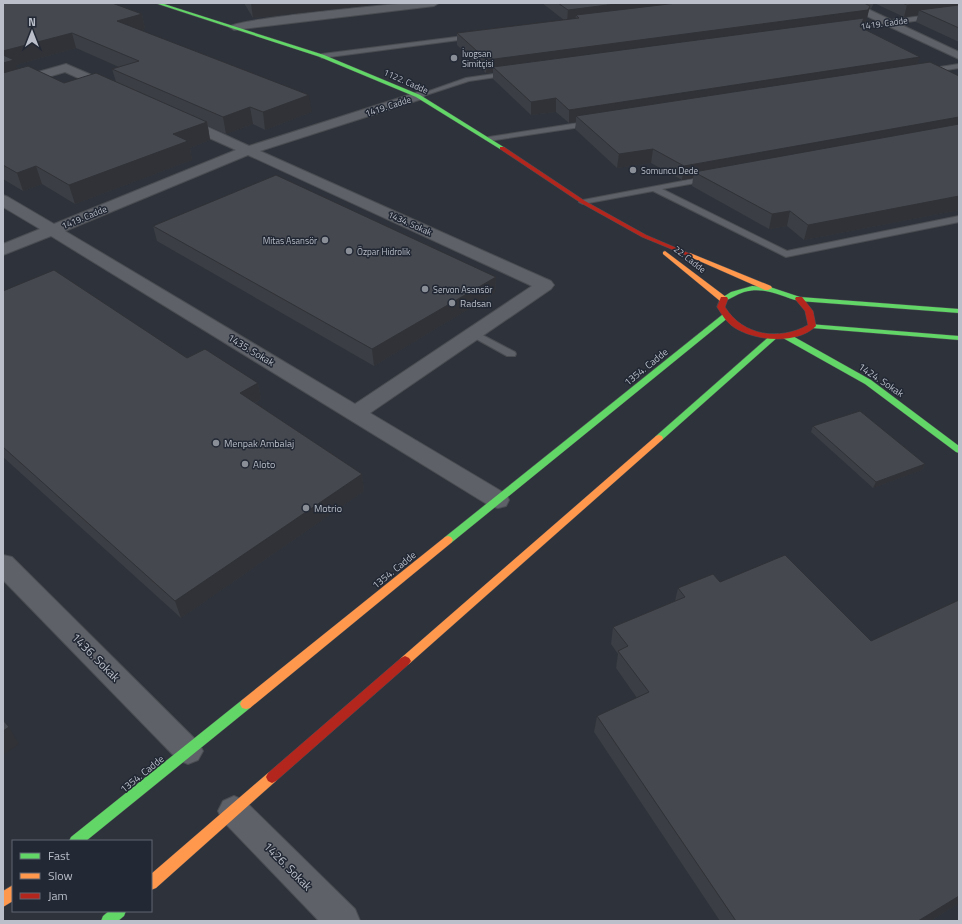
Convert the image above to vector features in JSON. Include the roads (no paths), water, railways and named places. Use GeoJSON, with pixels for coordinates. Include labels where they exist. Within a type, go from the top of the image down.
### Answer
{"type":"FeatureCollection","features":[{"type":"Feature","properties":{"kind":"main road","name":"1122. Cadde"},"geometry":{"type":"LineString","coordinates":[[157,3],[322,56],[418,96],[489,139],[583,202],[644,236]]}},
{"type":"Feature","properties":{"kind":"main road"},"geometry":{"type":"LineString","coordinates":[[644,236],[768,288]]}},
{"type":"Feature","properties":{"kind":"main road","name":"22. Cadde"},"geometry":{"type":"LineString","coordinates":[[644,236],[724,299]]}},
{"type":"Feature","properties":{"kind":"main road"},"geometry":{"type":"LineString","coordinates":[[810,331],[811,313],[807,305],[799,299],[782,291],[757,287],[735,290],[724,299],[721,307],[725,317],[736,326],[754,333],[775,336],[786,336],[810,331],[959,338]]}},
{"type":"Feature","properties":{"kind":"main road"},"geometry":{"type":"LineString","coordinates":[[799,299],[959,311]]}},
{"type":"Feature","properties":{"kind":"main road","name":"1354. Cadde"},"geometry":{"type":"LineString","coordinates":[[77,840],[725,317]]}},
{"type":"Feature","properties":{"kind":"main road"},"geometry":{"type":"LineString","coordinates":[[152,882],[775,336]]}},
{"type":"Feature","properties":{"kind":"main road","name":"1424. Sokak"},"geometry":{"type":"LineString","coordinates":[[786,336],[868,382],[959,450]]}},
{"type":"Feature","properties":{"kind":"main road"},"geometry":{"type":"LineString","coordinates":[[823,345],[868,382]]}},
{"type":"Feature","properties":{"kind":"main road"},"geometry":{"type":"LineString","coordinates":[[3,900],[12,893]]}},
{"type":"Feature","properties":{"kind":"main road"},"geometry":{"type":"LineString","coordinates":[[108,921],[118,912]]}},
{"type":"Feature","properties":{"kind":"street"},"geometry":{"type":"LineString","coordinates":[[234,28],[260,23],[434,3]]}},
{"type":"Feature","properties":{"kind":"street"},"geometry":{"type":"LineString","coordinates":[[847,3],[959,56]]}},
{"type":"Feature","properties":{"kind":"street"},"geometry":{"type":"LineString","coordinates":[[3,86],[66,68],[130,96]]}},
{"type":"Feature","properties":{"kind":"street","name":"1419. Cadde"},"geometry":{"type":"LineString","coordinates":[[3,250],[249,150],[418,96]]}},
{"type":"Feature","properties":{"kind":"street","name":"1434. Sokak"},"geometry":{"type":"LineString","coordinates":[[165,112],[545,285],[355,413]]}},
{"type":"Feature","properties":{"kind":"street","name":"1435. Sokak"},"geometry":{"type":"LineString","coordinates":[[3,200],[498,500]]}},
{"type":"Feature","properties":{"kind":"street","name":"1436. Sokak"},"geometry":{"type":"LineString","coordinates":[[3,564],[188,750]]}},
{"type":"Feature","properties":{"kind":"street","name":"1426. Sokak"},"geometry":{"type":"LineString","coordinates":[[234,811],[342,921]]}},
{"type":"Feature","properties":{"kind":"lane","name":"1419. Cadde"},"geometry":{"type":"LineString","coordinates":[[840,29],[959,13]]}},
{"type":"Feature","properties":{"kind":"lane"},"geometry":{"type":"LineString","coordinates":[[322,56],[480,36]]}},
{"type":"Feature","properties":{"kind":"lane"},"geometry":{"type":"LineString","coordinates":[[920,72],[959,66]]}},
{"type":"Feature","properties":{"kind":"lane","name":"1419. Cadde"},"geometry":{"type":"LineString","coordinates":[[418,96],[468,79],[515,73]]}},
{"type":"Feature","properties":{"kind":"lane"},"geometry":{"type":"LineString","coordinates":[[489,139],[599,122]]}},
{"type":"Feature","properties":{"kind":"lane"},"geometry":{"type":"LineString","coordinates":[[583,202],[716,177]]}},
{"type":"Feature","properties":{"kind":"lane"},"geometry":{"type":"LineString","coordinates":[[653,188],[786,254],[959,219]]}},
{"type":"Feature","properties":{"kind":"lane"},"geometry":{"type":"LineString","coordinates":[[473,333],[512,354]]}},
{"type":"Feature","properties":{"kind":"place","name":"İvogsan Simitçisi"},"geometry":{"type":"Point","coordinates":[454,58]}},
{"type":"Feature","properties":{"kind":"place","name":"Somuncu Dede"},"geometry":{"type":"Point","coordinates":[633,170]}},
{"type":"Feature","properties":{"kind":"place","name":"Mitas Asansör"},"geometry":{"type":"Point","coordinates":[325,240]}},
{"type":"Feature","properties":{"kind":"place","name":"Özpar Hidrolik"},"geometry":{"type":"Point","coordinates":[349,251]}},
{"type":"Feature","properties":{"kind":"place","name":"Servon Asansör"},"geometry":{"type":"Point","coordinates":[425,289]}},
{"type":"Feature","properties":{"kind":"place","name":"Radsan"},"geometry":{"type":"Point","coordinates":[452,303]}},
{"type":"Feature","properties":{"kind":"place","name":"Menpak Ambalaj"},"geometry":{"type":"Point","coordinates":[216,443]}},
{"type":"Feature","properties":{"kind":"place","name":"Aloto"},"geometry":{"type":"Point","coordinates":[245,464]}},
{"type":"Feature","properties":{"kind":"place","name":"Motrio"},"geometry":{"type":"Point","coordinates":[306,508]}}]}
